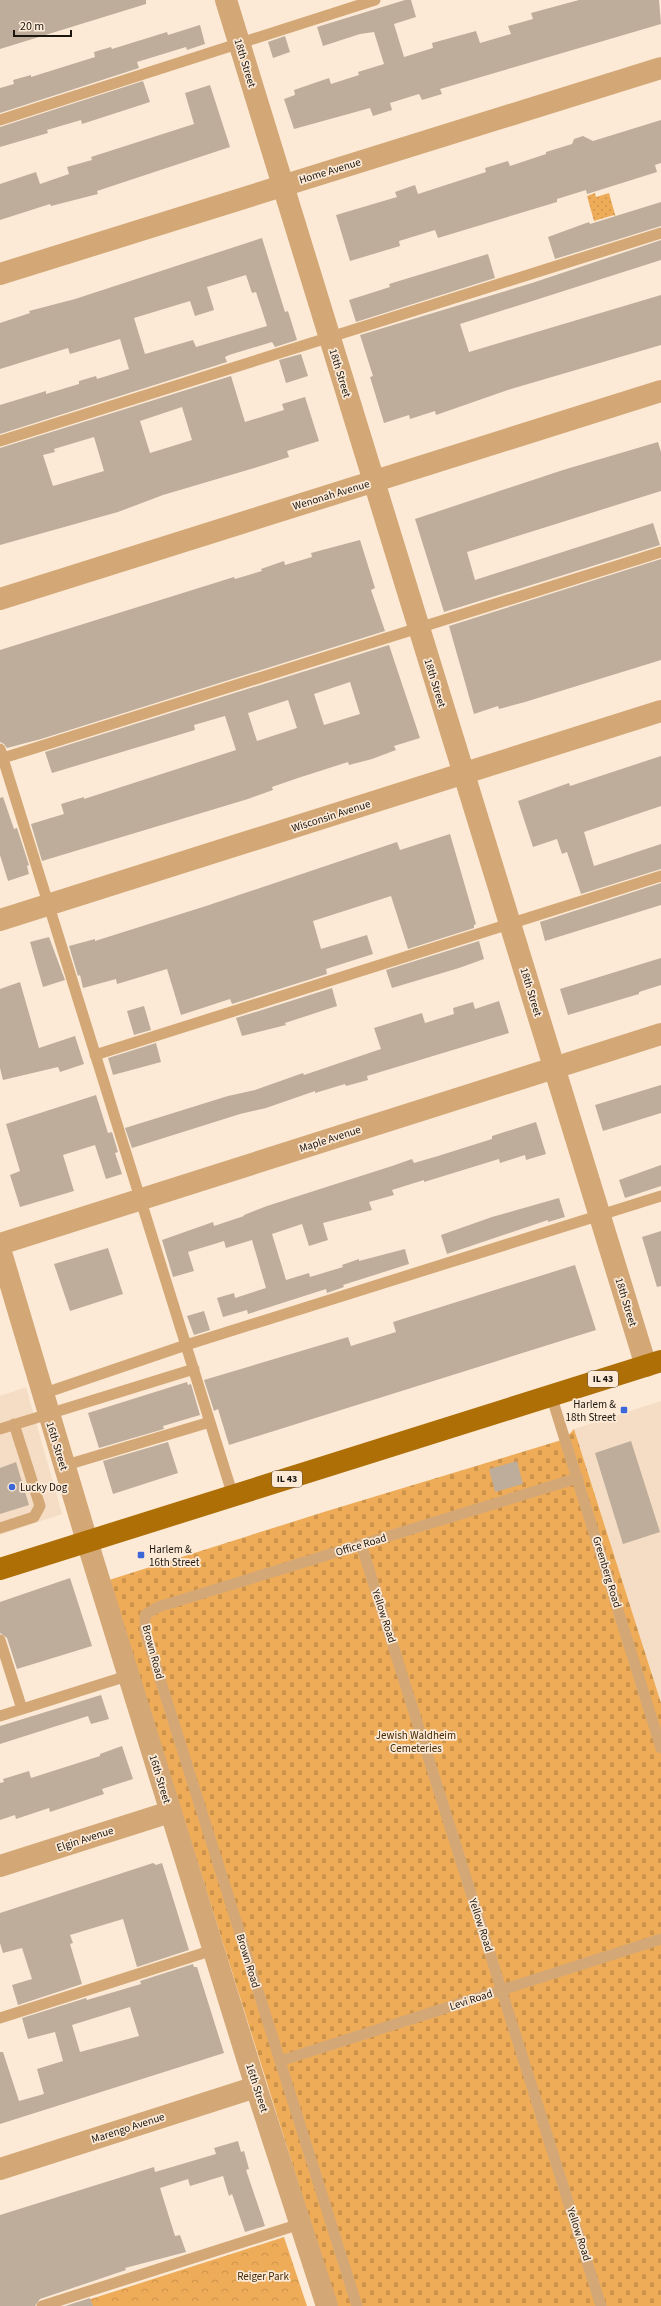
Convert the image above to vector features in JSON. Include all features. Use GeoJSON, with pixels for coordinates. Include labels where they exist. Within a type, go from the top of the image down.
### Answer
{"type":"FeatureCollection","features":[{"type":"Feature","properties":{"kind":"main road","name":"IL 43"},"geometry":{"type":"LineString","coordinates":[[0,1569],[653,1363]]}},
{"type":"Feature","properties":{"kind":"street","name":"18th Street"},"geometry":{"type":"LineString","coordinates":[[226,0],[600,1216],[653,1363]]}},
{"type":"Feature","properties":{"kind":"street","name":"Home Avenue"},"geometry":{"type":"LineString","coordinates":[[0,274],[661,68]]}},
{"type":"Feature","properties":{"kind":"street","name":"Wenonah Avenue"},"geometry":{"type":"LineString","coordinates":[[0,599],[661,391]]}},
{"type":"Feature","properties":{"kind":"street","name":"Wisconsin Avenue"},"geometry":{"type":"LineString","coordinates":[[0,920],[661,711]]}},
{"type":"Feature","properties":{"kind":"street","name":"Maple Avenue"},"geometry":{"type":"LineString","coordinates":[[0,1244],[661,1034]]}},
{"type":"Feature","properties":{"kind":"street","name":"16th Street"},"geometry":{"type":"LineString","coordinates":[[0,1249],[63,1466],[127,1676],[256,2088],[327,2306]]}},
{"type":"Feature","properties":{"kind":"street","name":"Elgin Avenue"},"geometry":{"type":"LineString","coordinates":[[0,1866],[170,1812]]}},
{"type":"Feature","properties":{"kind":"street","name":"Marengo Avenue"},"geometry":{"type":"LineString","coordinates":[[0,2168],[256,2088]]}},
{"type":"Feature","properties":{"kind":"lane"},"geometry":{"type":"LineString","coordinates":[[0,120],[375,0]]}},
{"type":"Feature","properties":{"kind":"lane"},"geometry":{"type":"LineString","coordinates":[[0,441],[661,233]]}},
{"type":"Feature","properties":{"kind":"lane"},"geometry":{"type":"LineString","coordinates":[[233,1496],[1,754],[418,628],[661,552]]}},
{"type":"Feature","properties":{"kind":"lane"},"geometry":{"type":"LineString","coordinates":[[95,1055],[661,876]]}},
{"type":"Feature","properties":{"kind":"lane"},"geometry":{"type":"LineString","coordinates":[[0,1429],[14,1424],[45,1404],[186,1345],[661,1196]]}},
{"type":"Feature","properties":{"kind":"lane"},"geometry":{"type":"LineString","coordinates":[[45,1404],[194,1369]]}},
{"type":"Feature","properties":{"kind":"lane","name":"Greenberg Road"},"geometry":{"type":"LineString","coordinates":[[551,1395],[661,1748]]}},
{"type":"Feature","properties":{"kind":"lane"},"geometry":{"type":"LineString","coordinates":[[63,1466],[210,1422]]}},
{"type":"Feature","properties":{"kind":"lane"},"geometry":{"type":"LineString","coordinates":[[0,1528],[34,1517],[40,1506],[14,1424]]}},
{"type":"Feature","properties":{"kind":"lane","name":"Office Road"},"geometry":{"type":"LineString","coordinates":[[145,1615],[158,1607],[578,1478]]}},
{"type":"Feature","properties":{"kind":"lane","name":"Yellow Road"},"geometry":{"type":"LineString","coordinates":[[361,1544],[601,2306]]}},
{"type":"Feature","properties":{"kind":"lane","name":"Brown Road"},"geometry":{"type":"LineString","coordinates":[[145,1615],[145,1631],[357,2306]]}},
{"type":"Feature","properties":{"kind":"lane"},"geometry":{"type":"LineString","coordinates":[[0,1640],[22,1709]]}},
{"type":"Feature","properties":{"kind":"lane"},"geometry":{"type":"LineString","coordinates":[[0,1716],[127,1676]]}},
{"type":"Feature","properties":{"kind":"lane","name":"Levi Road"},"geometry":{"type":"LineString","coordinates":[[280,2060],[661,1939]]}},
{"type":"Feature","properties":{"kind":"lane"},"geometry":{"type":"LineString","coordinates":[[0,2018],[213,1950]]}},
{"type":"Feature","properties":{"kind":"lane"},"geometry":{"type":"LineString","coordinates":[[42,2306],[300,2224]]}},
{"type":"Feature","properties":{"kind":"shaded area"},"geometry":{"type":"Polygon","coordinates":[[[26,1387],[62,1514],[0,1535],[0,1396],[26,1387]]]}},
{"type":"Feature","properties":{"kind":"shaded area"},"geometry":{"type":"Polygon","coordinates":[[[661,1401],[661,1703],[574,1429],[661,1401]]]}},
{"type":"Feature","properties":{"kind":"green space"},"geometry":{"type":"Polygon","coordinates":[[[595,193],[596,197],[609,193],[616,218],[614,215],[594,221],[587,196],[595,193]]]}},
{"type":"Feature","properties":{"kind":"green space","name":"Jewish Waldheim Cemeteries"},"geometry":{"type":"Polygon","coordinates":[[[574,1429],[661,1703],[661,2306],[337,2306],[109,1580],[327,1511],[565,1439],[574,1429]]]}},
{"type":"Feature","properties":{"kind":"green space","name":"Reiger Park"},"geometry":{"type":"Polygon","coordinates":[[[284,2237],[307,2306],[69,2306],[284,2237]]]}},
{"type":"Feature","properties":{"kind":"building"},"geometry":{"type":"Polygon","coordinates":[[[0,0],[146,0],[146,4],[0,49],[0,0]]]}},
{"type":"Feature","properties":{"kind":"building"},"geometry":{"type":"Polygon","coordinates":[[[405,0],[411,0],[416,17],[394,24],[404,57],[433,48],[432,43],[476,31],[480,43],[511,34],[508,26],[533,19],[531,13],[579,0],[659,0],[661,24],[440,89],[442,94],[422,100],[419,94],[390,103],[392,110],[373,116],[370,108],[294,129],[284,99],[295,95],[294,90],[329,78],[331,84],[359,75],[358,72],[384,64],[374,32],[360,34],[323,46],[317,27],[405,0]]]}},
{"type":"Feature","properties":{"kind":"building"},"geometry":{"type":"Polygon","coordinates":[[[200,25],[205,44],[187,50],[186,47],[137,62],[139,68],[0,113],[0,88],[14,84],[13,80],[31,75],[31,77],[95,57],[94,52],[111,47],[112,49],[167,32],[168,35],[200,25]]]}},
{"type":"Feature","properties":{"kind":"building"},"geometry":{"type":"Polygon","coordinates":[[[285,36],[290,52],[273,58],[268,42],[285,36]]]}},
{"type":"Feature","properties":{"kind":"building"},"geometry":{"type":"Polygon","coordinates":[[[143,81],[150,102],[82,124],[81,120],[47,130],[48,133],[0,147],[0,127],[143,81]]]}},
{"type":"Feature","properties":{"kind":"building"},"geometry":{"type":"Polygon","coordinates":[[[210,85],[230,147],[97,191],[98,194],[51,206],[50,204],[0,220],[0,184],[36,172],[40,184],[69,174],[67,167],[92,160],[91,157],[194,124],[185,93],[210,85]]]}},
{"type":"Feature","properties":{"kind":"building"},"geometry":{"type":"Polygon","coordinates":[[[661,120],[661,163],[655,165],[657,172],[587,194],[586,190],[557,199],[557,202],[438,238],[435,230],[399,241],[400,246],[350,261],[336,215],[397,197],[395,192],[415,185],[418,194],[486,172],[485,168],[508,161],[510,166],[546,154],[546,152],[572,144],[574,139],[583,136],[593,141],[661,120]]]}},
{"type":"Feature","properties":{"kind":"building"},"geometry":{"type":"Polygon","coordinates":[[[661,202],[661,226],[555,259],[548,237],[589,222],[590,224],[661,202]]]}},
{"type":"Feature","properties":{"kind":"building"},"geometry":{"type":"Polygon","coordinates":[[[262,238],[285,312],[288,311],[297,340],[275,347],[272,342],[229,355],[225,357],[227,362],[0,434],[0,405],[46,391],[46,394],[79,384],[79,381],[96,376],[97,379],[129,369],[120,339],[70,354],[68,348],[0,369],[0,323],[30,313],[29,311],[75,299],[262,238]],[[246,275],[207,287],[214,310],[195,316],[190,301],[134,318],[145,354],[193,340],[196,347],[267,326],[256,292],[252,293],[246,275]]]}},
{"type":"Feature","properties":{"kind":"building"},"geometry":{"type":"Polygon","coordinates":[[[661,240],[661,260],[460,324],[469,352],[661,295],[661,345],[511,389],[436,415],[435,411],[410,419],[409,415],[384,423],[370,377],[373,376],[360,335],[532,283],[661,240]]]}},
{"type":"Feature","properties":{"kind":"building"},"geometry":{"type":"Polygon","coordinates":[[[488,254],[495,278],[356,322],[349,300],[390,287],[389,284],[488,254]]]}},
{"type":"Feature","properties":{"kind":"building"},"geometry":{"type":"Polygon","coordinates":[[[301,354],[308,376],[286,383],[279,360],[301,354]]]}},
{"type":"Feature","properties":{"kind":"building"},"geometry":{"type":"Polygon","coordinates":[[[231,376],[245,422],[284,410],[282,404],[305,397],[319,441],[287,451],[289,457],[163,495],[118,512],[0,545],[0,448],[231,376]],[[182,407],[140,421],[150,453],[192,440],[182,407]],[[94,437],[54,449],[55,452],[43,455],[53,486],[104,471],[94,437]]]}},
{"type":"Feature","properties":{"kind":"building"},"geometry":{"type":"Polygon","coordinates":[[[658,442],[661,452],[661,491],[467,552],[475,580],[653,523],[660,545],[444,612],[415,519],[563,470],[658,442]]]}},
{"type":"Feature","properties":{"kind":"building"},"geometry":{"type":"Polygon","coordinates":[[[360,540],[375,588],[371,590],[385,631],[41,739],[7,748],[0,742],[0,650],[234,577],[235,579],[262,571],[261,569],[284,561],[285,565],[312,557],[311,553],[360,540]]]}},
{"type":"Feature","properties":{"kind":"building"},"geometry":{"type":"Polygon","coordinates":[[[661,559],[661,660],[525,702],[499,709],[498,706],[474,714],[449,626],[661,559]]]}},
{"type":"Feature","properties":{"kind":"building"},"geometry":{"type":"Polygon","coordinates":[[[389,645],[420,738],[394,746],[396,750],[372,759],[349,765],[348,762],[272,787],[273,790],[248,799],[42,861],[31,824],[64,814],[61,804],[84,797],[84,799],[236,750],[225,716],[194,725],[195,730],[52,773],[45,752],[389,645]],[[350,682],[314,694],[324,725],[360,714],[350,682]],[[288,700],[248,713],[257,741],[297,728],[288,700]]]}},
{"type":"Feature","properties":{"kind":"building"},"geometry":{"type":"Polygon","coordinates":[[[661,756],[661,806],[584,832],[594,866],[661,844],[661,869],[581,894],[567,852],[562,854],[557,839],[533,847],[518,801],[569,783],[570,786],[661,756]]]}},
{"type":"Feature","properties":{"kind":"building"},"geometry":{"type":"Polygon","coordinates":[[[3,797],[14,829],[17,828],[29,865],[27,866],[29,874],[8,881],[0,855],[0,798],[3,797]]]}},
{"type":"Feature","properties":{"kind":"building"},"geometry":{"type":"Polygon","coordinates":[[[450,834],[476,924],[474,925],[474,928],[408,949],[391,896],[313,921],[321,949],[367,935],[373,954],[326,969],[327,974],[232,1004],[230,999],[181,1015],[167,969],[117,984],[116,979],[83,988],[80,975],[78,976],[69,946],[95,939],[95,941],[206,906],[397,842],[400,850],[450,834]]]}},
{"type":"Feature","properties":{"kind":"building"},"geometry":{"type":"Polygon","coordinates":[[[661,883],[661,905],[545,941],[540,922],[661,883]]]}},
{"type":"Feature","properties":{"kind":"building"},"geometry":{"type":"Polygon","coordinates":[[[49,937],[65,980],[43,987],[30,942],[49,937]]]}},
{"type":"Feature","properties":{"kind":"building"},"geometry":{"type":"Polygon","coordinates":[[[479,941],[484,959],[392,988],[386,970],[479,941]]]}},
{"type":"Feature","properties":{"kind":"building"},"geometry":{"type":"Polygon","coordinates":[[[661,958],[661,985],[639,992],[639,994],[568,1015],[560,989],[661,958]]]}},
{"type":"Feature","properties":{"kind":"building"},"geometry":{"type":"Polygon","coordinates":[[[20,982],[39,1048],[75,1036],[84,1064],[60,1072],[58,1067],[3,1080],[0,1068],[0,989],[20,982]]]}},
{"type":"Feature","properties":{"kind":"building"},"geometry":{"type":"Polygon","coordinates":[[[332,988],[337,1006],[285,1023],[286,1025],[242,1036],[236,1018],[332,988]]]}},
{"type":"Feature","properties":{"kind":"building"},"geometry":{"type":"Polygon","coordinates":[[[499,1001],[509,1033],[367,1076],[368,1080],[346,1086],[345,1084],[315,1093],[315,1091],[266,1108],[240,1114],[132,1148],[125,1128],[228,1096],[255,1090],[303,1073],[304,1075],[381,1049],[374,1028],[422,1013],[425,1023],[454,1014],[453,1008],[473,1002],[475,1009],[499,1001]]]}},
{"type":"Feature","properties":{"kind":"building"},"geometry":{"type":"Polygon","coordinates":[[[144,1006],[151,1030],[134,1035],[127,1011],[144,1006]]]}},
{"type":"Feature","properties":{"kind":"building"},"geometry":{"type":"Polygon","coordinates":[[[156,1043],[161,1062],[113,1075],[108,1058],[156,1043]]]}},
{"type":"Feature","properties":{"kind":"building"},"geometry":{"type":"Polygon","coordinates":[[[661,1085],[661,1113],[603,1131],[595,1105],[661,1085]]]}},
{"type":"Feature","properties":{"kind":"building"},"geometry":{"type":"Polygon","coordinates":[[[96,1095],[108,1133],[112,1132],[118,1152],[115,1153],[122,1174],[106,1179],[95,1145],[63,1155],[74,1191],[20,1207],[10,1175],[20,1171],[6,1124],[96,1095]]]}},
{"type":"Feature","properties":{"kind":"building"},"geometry":{"type":"Polygon","coordinates":[[[536,1122],[546,1154],[526,1160],[525,1155],[500,1163],[499,1159],[424,1182],[424,1180],[392,1190],[394,1195],[369,1202],[372,1210],[323,1223],[328,1240],[309,1246],[302,1224],[272,1234],[286,1280],[309,1273],[310,1277],[343,1267],[342,1265],[359,1259],[359,1261],[405,1249],[409,1264],[343,1285],[344,1287],[327,1293],[326,1289],[248,1314],[247,1310],[223,1317],[217,1298],[234,1293],[235,1298],[266,1288],[252,1240],[226,1248],[224,1241],[188,1252],[194,1271],[173,1277],[162,1240],[213,1222],[214,1226],[244,1216],[267,1206],[412,1159],[414,1163],[492,1139],[492,1136],[536,1122]]]}},
{"type":"Feature","properties":{"kind":"building"},"geometry":{"type":"Polygon","coordinates":[[[661,1165],[661,1186],[625,1198],[619,1180],[661,1165]]]}},
{"type":"Feature","properties":{"kind":"building"},"geometry":{"type":"Polygon","coordinates":[[[559,1198],[565,1217],[548,1222],[548,1220],[447,1254],[441,1235],[492,1217],[559,1198]]]}},
{"type":"Feature","properties":{"kind":"building"},"geometry":{"type":"Polygon","coordinates":[[[661,1231],[661,1286],[657,1287],[642,1237],[661,1231]]]}},
{"type":"Feature","properties":{"kind":"building"},"geometry":{"type":"Polygon","coordinates":[[[108,1248],[123,1294],[70,1311],[54,1264],[108,1248]]]}},
{"type":"Feature","properties":{"kind":"building"},"geometry":{"type":"Polygon","coordinates":[[[575,1265],[596,1330],[229,1445],[218,1409],[214,1411],[204,1380],[348,1337],[351,1346],[396,1332],[393,1322],[575,1265]]]}},
{"type":"Feature","properties":{"kind":"building"},"geometry":{"type":"Polygon","coordinates":[[[204,1311],[210,1330],[194,1335],[187,1316],[204,1311]]]}},
{"type":"Feature","properties":{"kind":"building"},"geometry":{"type":"Polygon","coordinates":[[[187,1382],[188,1385],[191,1384],[200,1415],[163,1426],[164,1429],[99,1448],[88,1413],[187,1382]]]}},
{"type":"Feature","properties":{"kind":"building"},"geometry":{"type":"Polygon","coordinates":[[[631,1441],[660,1532],[623,1544],[595,1453],[631,1441]]]}},
{"type":"Feature","properties":{"kind":"building"},"geometry":{"type":"Polygon","coordinates":[[[168,1442],[178,1473],[113,1494],[103,1461],[168,1442]]]}},
{"type":"Feature","properties":{"kind":"building"},"geometry":{"type":"Polygon","coordinates":[[[517,1461],[523,1484],[495,1492],[489,1469],[517,1461]]]}},
{"type":"Feature","properties":{"kind":"building","name":"Lucky Dog"},"geometry":{"type":"Polygon","coordinates":[[[16,1462],[29,1505],[0,1514],[0,1468],[16,1462]]]}},
{"type":"Feature","properties":{"kind":"building"},"geometry":{"type":"Polygon","coordinates":[[[70,1578],[92,1646],[17,1669],[7,1638],[0,1633],[0,1602],[70,1578]]]}},
{"type":"Feature","properties":{"kind":"building"},"geometry":{"type":"Polygon","coordinates":[[[101,1695],[109,1719],[91,1724],[88,1716],[0,1744],[0,1726],[101,1695]]]}},
{"type":"Feature","properties":{"kind":"building"},"geometry":{"type":"Polygon","coordinates":[[[122,1746],[133,1779],[102,1789],[104,1794],[50,1812],[49,1808],[16,1819],[15,1815],[0,1820],[0,1783],[4,1782],[3,1779],[29,1771],[31,1778],[100,1756],[100,1754],[122,1746]]]}},
{"type":"Feature","properties":{"kind":"building"},"geometry":{"type":"Polygon","coordinates":[[[153,1863],[156,1865],[162,1863],[189,1950],[137,1967],[123,1919],[70,1935],[73,1943],[70,1944],[82,1984],[18,2005],[12,1985],[32,1979],[22,1948],[3,1953],[0,1943],[0,1913],[153,1863]]]}},
{"type":"Feature","properties":{"kind":"building"},"geometry":{"type":"Polygon","coordinates":[[[193,1964],[194,1967],[197,1967],[224,2053],[0,2124],[0,2052],[3,2052],[19,2101],[44,2094],[37,2069],[63,2061],[55,2032],[28,2039],[22,2018],[86,1998],[87,2000],[141,1984],[140,1981],[193,1964]],[[130,2007],[72,2025],[80,2052],[139,2036],[130,2007]]]}},
{"type":"Feature","properties":{"kind":"building"},"geometry":{"type":"Polygon","coordinates":[[[238,2141],[241,2152],[244,2151],[249,2169],[246,2170],[265,2226],[245,2232],[232,2194],[229,2196],[223,2176],[190,2186],[188,2179],[160,2188],[175,2236],[180,2235],[186,2252],[125,2268],[126,2270],[40,2299],[35,2306],[0,2306],[0,2215],[154,2167],[155,2172],[216,2154],[214,2148],[238,2141]]]}},
{"type":"Feature","properties":{"kind":"building"},"geometry":{"type":"Polygon","coordinates":[[[90,2298],[93,2306],[65,2306],[90,2298]]]}},
{"type":"Feature","properties":{"kind":"place","name":"Harlem & 18th Street"},"geometry":{"type":"Point","coordinates":[624,1410]}},
{"type":"Feature","properties":{"kind":"place","name":"Lucky Dog"},"geometry":{"type":"Point","coordinates":[12,1487]}},
{"type":"Feature","properties":{"kind":"place","name":"Harlem & 16th Street"},"geometry":{"type":"Point","coordinates":[141,1555]}}]}
